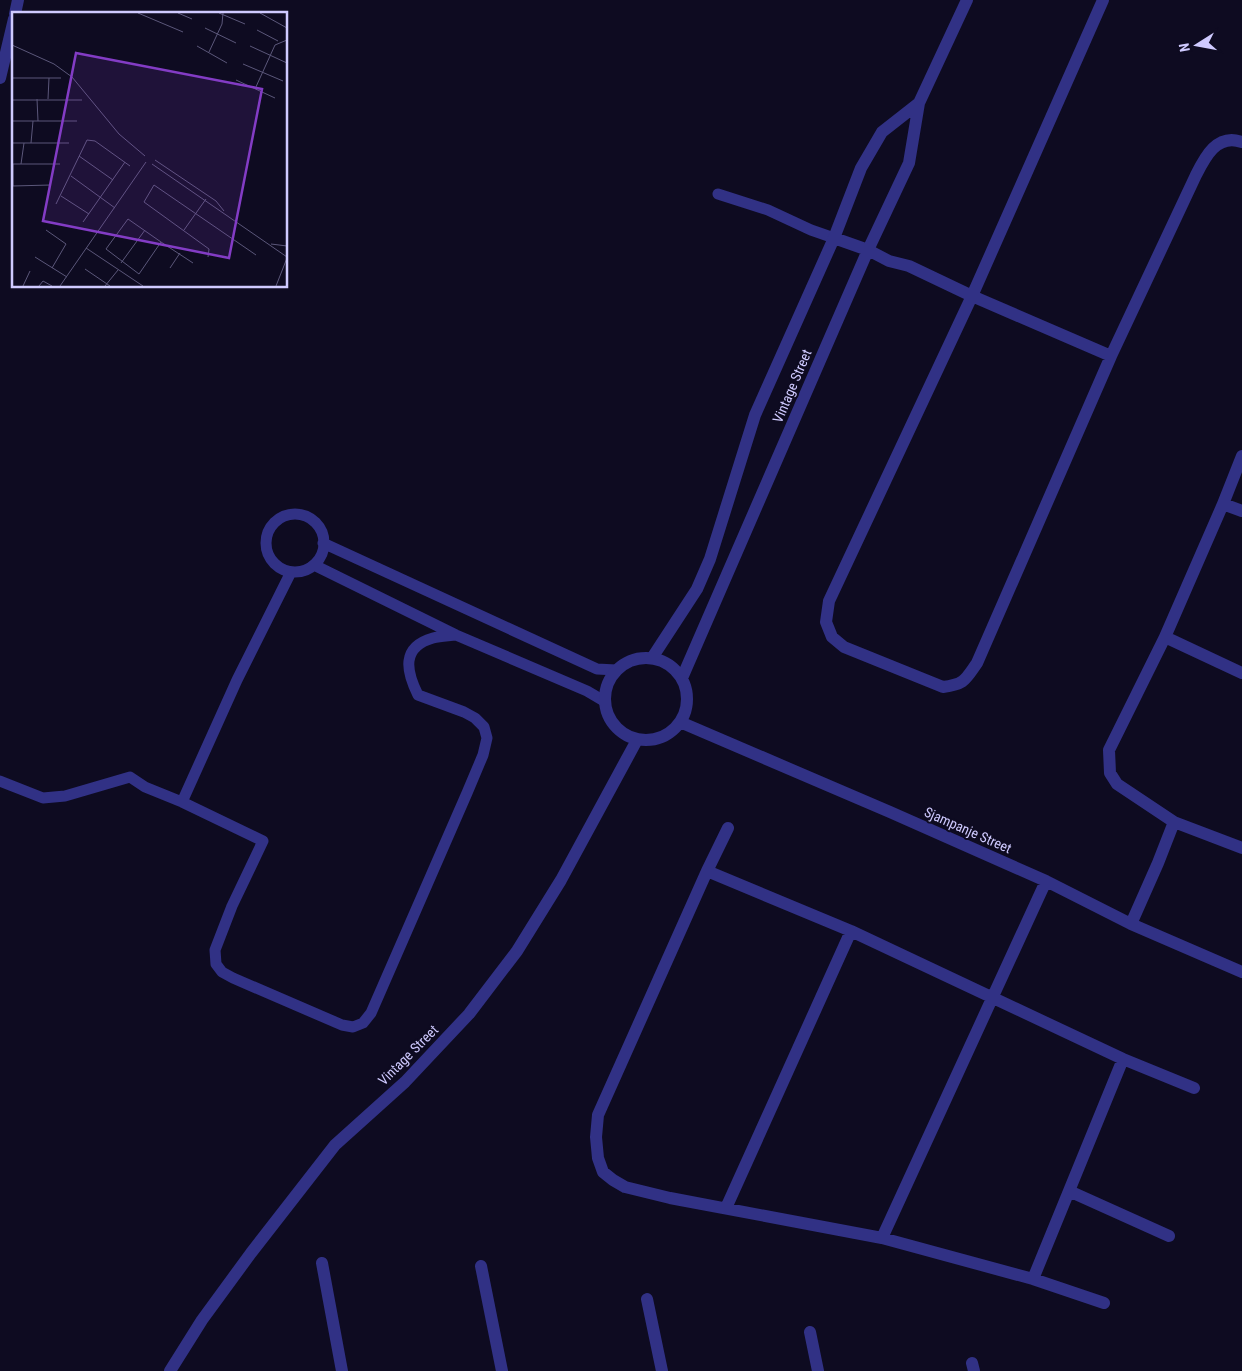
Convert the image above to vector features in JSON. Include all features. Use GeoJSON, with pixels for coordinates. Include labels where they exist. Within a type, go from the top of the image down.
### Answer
{"type":"FeatureCollection","features":[{"type":"Feature","properties":{"kind":"street","name":"Vintage Street"},"geometry":{"type":"LineString","coordinates":[[682,678],[868,250],[908,163],[919,103],[967,0]]}},
{"type":"Feature","properties":{"kind":"street"},"geometry":{"type":"LineString","coordinates":[[1103,0],[972,296],[829,601],[826,622],[832,637],[844,648],[943,687],[964,681],[977,664],[1112,356],[1207,154],[1217,144],[1237,140],[1242,142]]}},
{"type":"Feature","properties":{"kind":"street"},"geometry":{"type":"LineString","coordinates":[[0,78],[4,47],[12,25]]}},
{"type":"Feature","properties":{"kind":"street","name":"Vintage Street"},"geometry":{"type":"LineString","coordinates":[[652,658],[697,589],[707,566],[755,415],[834,238],[861,168],[882,132],[919,103]]}},
{"type":"Feature","properties":{"kind":"street"},"geometry":{"type":"LineString","coordinates":[[834,238],[868,250],[889,261],[909,266],[972,296],[1112,356]]}},
{"type":"Feature","properties":{"kind":"street"},"geometry":{"type":"LineString","coordinates":[[1242,456],[1165,637],[1108,750],[1110,773],[1117,784],[1174,822],[1242,848]]}},
{"type":"Feature","properties":{"kind":"street"},"geometry":{"type":"LineString","coordinates":[[1223,504],[1242,511]]}},
{"type":"Feature","properties":{"kind":"street"},"geometry":{"type":"LineString","coordinates":[[1165,637],[1242,673]]}},
{"type":"Feature","properties":{"kind":"street"},"geometry":{"type":"LineString","coordinates":[[648,657],[661,660],[673,667],[682,678],[687,704],[683,718],[675,729],[664,736],[651,740],[637,740],[624,735],[614,726],[607,714],[604,701],[606,687],[616,670],[634,659],[648,657]]}},
{"type":"Feature","properties":{"kind":"street","name":"Sjampanje Street"},"geometry":{"type":"LineString","coordinates":[[680,722],[1046,881],[1131,924],[1242,972]]}},
{"type":"Feature","properties":{"kind":"street","name":"Vintage Street"},"geometry":{"type":"LineString","coordinates":[[170,1371],[202,1320],[250,1253],[336,1145],[405,1082],[469,1014],[517,951],[561,880],[637,740]]}},
{"type":"Feature","properties":{"kind":"street"},"geometry":{"type":"LineString","coordinates":[[1131,924],[1174,822]]}},
{"type":"Feature","properties":{"kind":"street"},"geometry":{"type":"LineString","coordinates":[[728,828],[598,1115],[596,1137],[598,1158],[603,1172],[625,1186],[670,1198],[882,1238],[1033,1279],[1104,1303]]}},
{"type":"Feature","properties":{"kind":"street"},"geometry":{"type":"LineString","coordinates":[[707,871],[852,931],[1123,1059],[1194,1088]]}},
{"type":"Feature","properties":{"kind":"street"},"geometry":{"type":"LineString","coordinates":[[882,1238],[1046,881]]}},
{"type":"Feature","properties":{"kind":"street"},"geometry":{"type":"LineString","coordinates":[[726,1208],[852,931]]}},
{"type":"Feature","properties":{"kind":"street"},"geometry":{"type":"LineString","coordinates":[[1033,1279],[1123,1059]]}},
{"type":"Feature","properties":{"kind":"street"},"geometry":{"type":"LineString","coordinates":[[1069,1191],[1169,1236]]}},
{"type":"Feature","properties":{"kind":"street"},"geometry":{"type":"LineString","coordinates":[[322,1263],[342,1371]]}},
{"type":"Feature","properties":{"kind":"street"},"geometry":{"type":"LineString","coordinates":[[480,1266],[502,1371]]}},
{"type":"Feature","properties":{"kind":"street"},"geometry":{"type":"LineString","coordinates":[[648,1300],[662,1371]]}},
{"type":"Feature","properties":{"kind":"street"},"geometry":{"type":"LineString","coordinates":[[810,1332],[818,1371]]}},
{"type":"Feature","properties":{"kind":"lane"},"geometry":{"type":"LineString","coordinates":[[718,194],[768,210],[811,230],[834,238]]}},
{"type":"Feature","properties":{"kind":"lane"},"geometry":{"type":"LineString","coordinates":[[291,515],[300,515],[315,523],[320,530],[323,543],[320,556],[314,565],[300,572],[283,570],[275,564],[267,551],[266,544],[270,528],[276,521],[291,515]]}},
{"type":"Feature","properties":{"kind":"lane"},"geometry":{"type":"LineString","coordinates":[[323,543],[597,669],[616,670]]}},
{"type":"Feature","properties":{"kind":"lane"},"geometry":{"type":"LineString","coordinates":[[314,565],[456,635],[587,691],[604,701]]}},
{"type":"Feature","properties":{"kind":"lane"},"geometry":{"type":"LineString","coordinates":[[182,802],[237,680],[291,572]]}},
{"type":"Feature","properties":{"kind":"lane"},"geometry":{"type":"LineString","coordinates":[[0,781],[43,798],[65,796],[130,778],[145,787],[182,802],[262,841],[232,906],[215,950],[216,964],[222,972],[242,982],[342,1025],[353,1027],[363,1023],[377,1000],[387,973],[483,755],[488,738],[484,727],[475,718],[418,695],[411,681],[408,671],[409,655],[420,643],[434,638],[456,635]]}}]}
